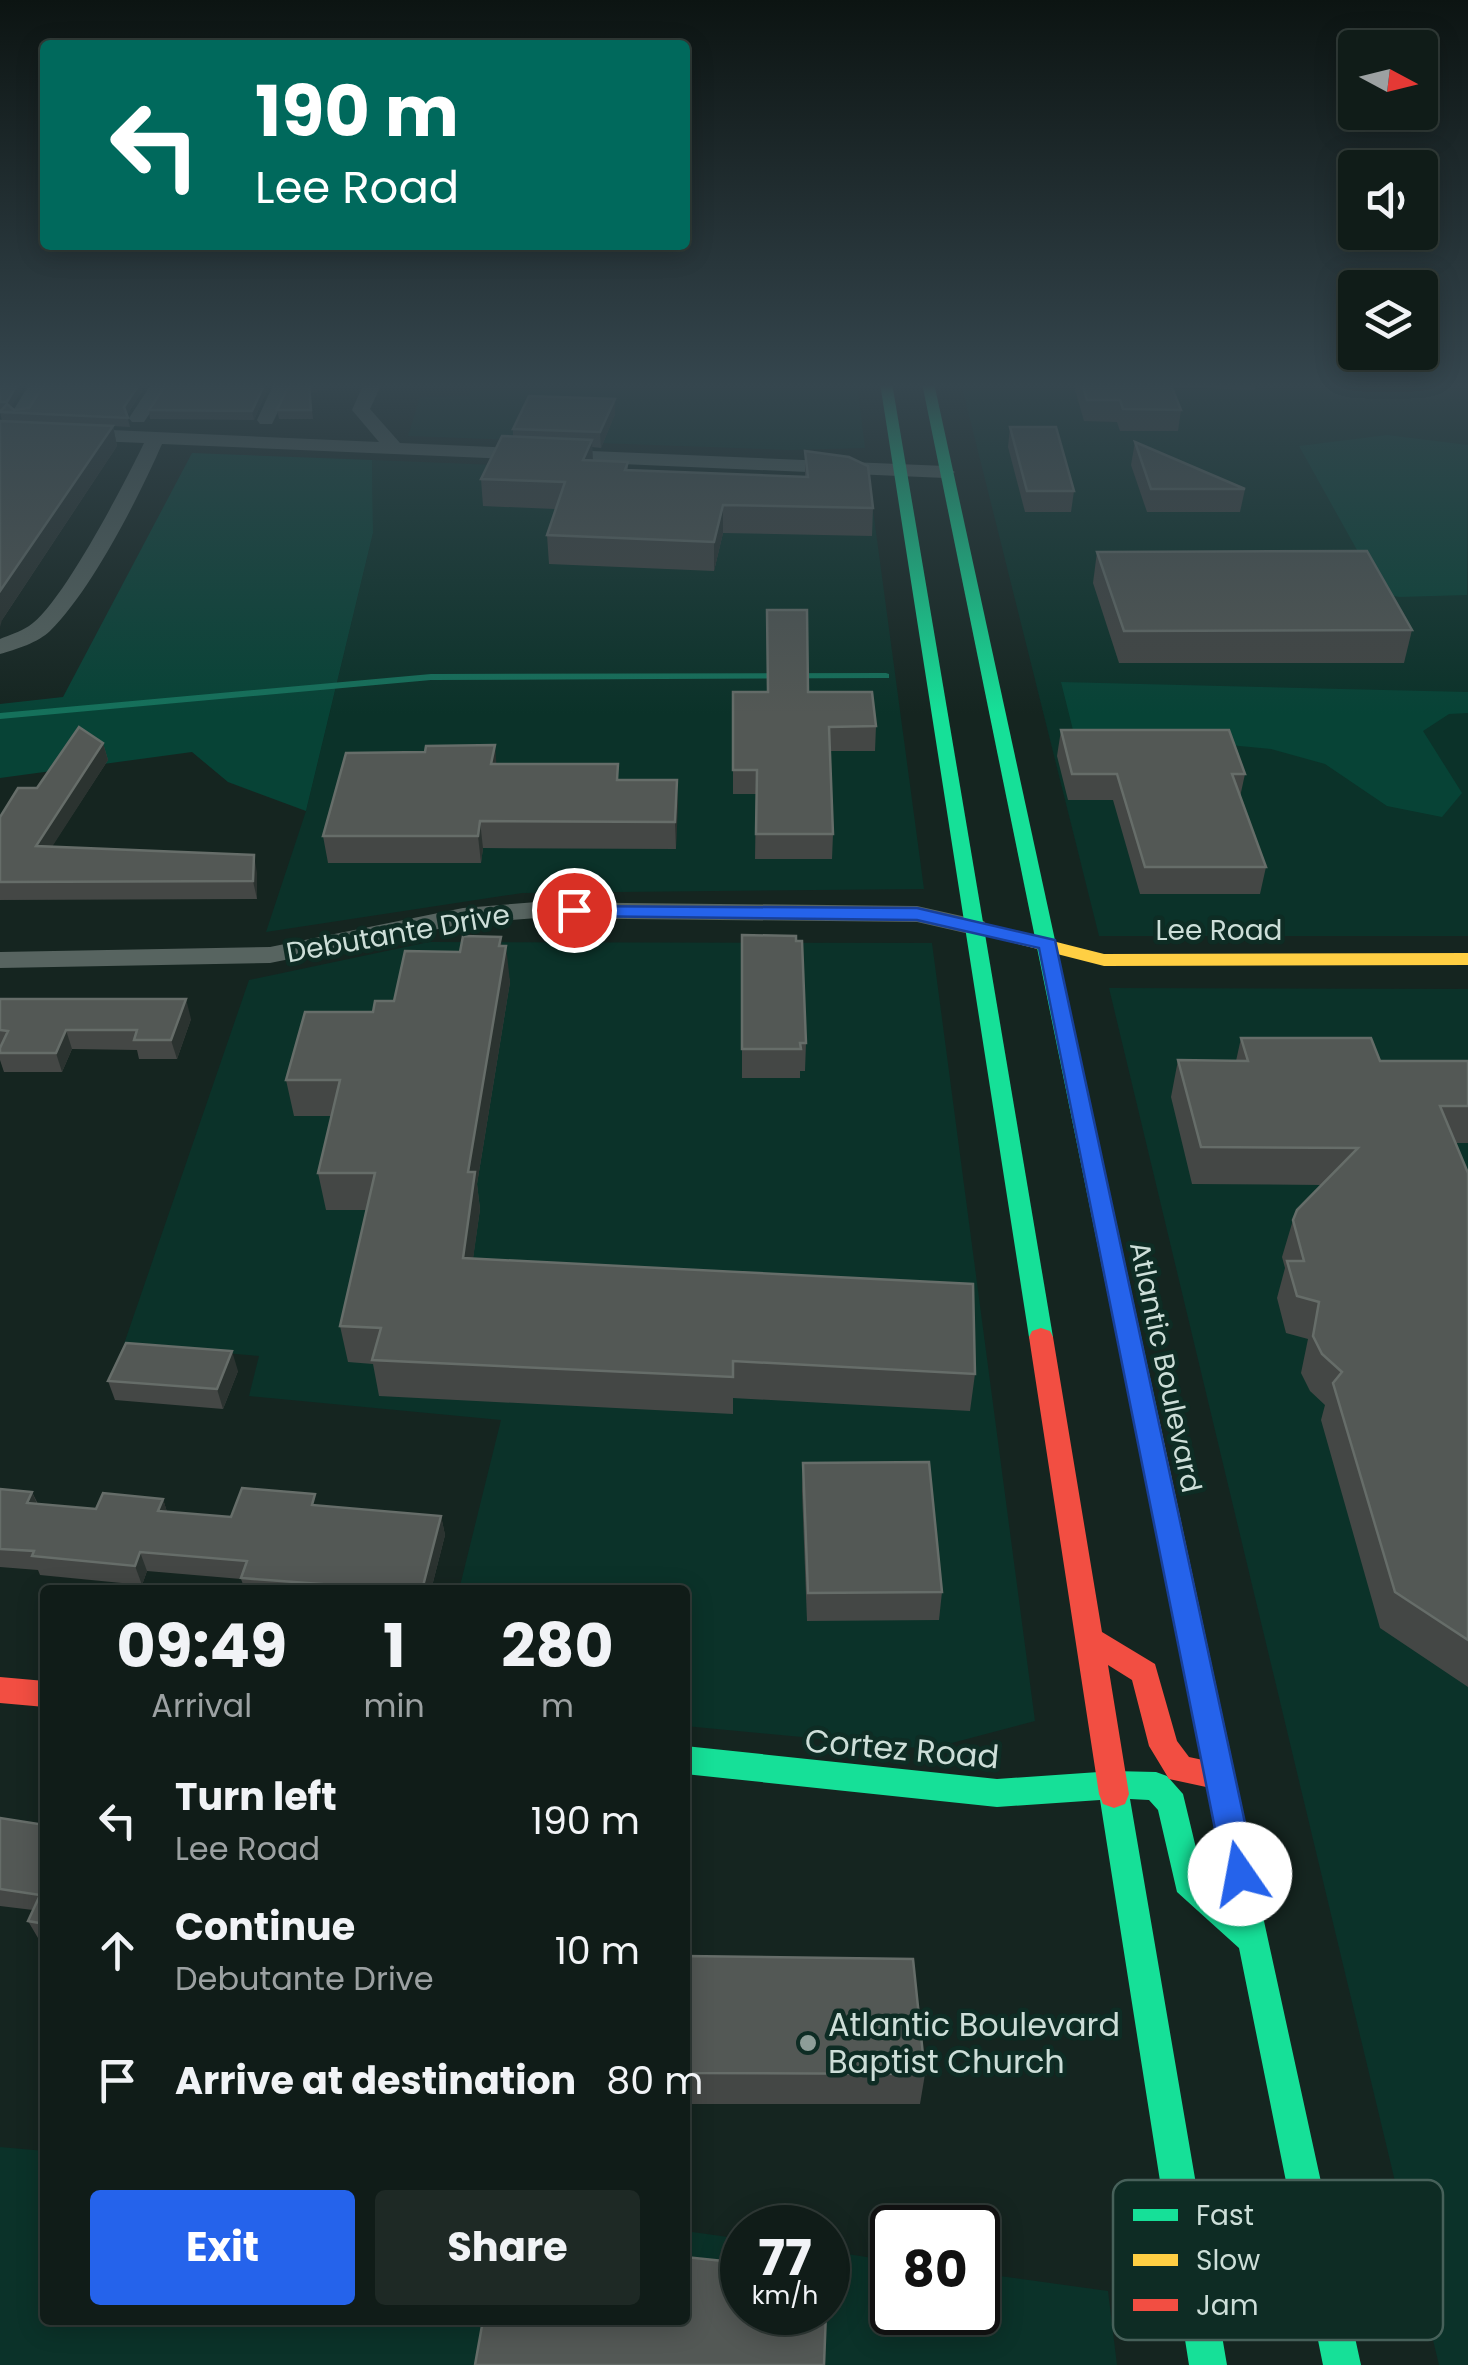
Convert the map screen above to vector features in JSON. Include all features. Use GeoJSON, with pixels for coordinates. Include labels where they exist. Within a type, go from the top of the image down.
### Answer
{"type":"FeatureCollection","features":[{"type":"Feature","properties":{"kind":"main road"},"geometry":{"type":"LineString","coordinates":[[903,493],[1014,1148],[1178,2180]]}},
{"type":"Feature","properties":{"kind":"main road","name":"Atlantic Boulevard"},"geometry":{"type":"LineString","coordinates":[[949,493],[1013,816],[1048,944],[1304,2180]]}},
{"type":"Feature","properties":{"kind":"main road","name":"Lee Road"},"geometry":{"type":"LineString","coordinates":[[974,927],[1104,960],[1468,960]]}},
{"type":"Feature","properties":{"kind":"main road"},"geometry":{"type":"LineString","coordinates":[[1090,1639],[1145,1672],[1164,1746],[1180,1768],[1220,1776]]}},
{"type":"Feature","properties":{"kind":"main road"},"geometry":{"type":"LineString","coordinates":[[0,1690],[40,1694]]}},
{"type":"Feature","properties":{"kind":"main road","name":"Cortez Road"},"geometry":{"type":"LineString","coordinates":[[690,1761],[997,1793],[1156,1786],[1172,1804],[1188,1881],[1254,1940]]}},
{"type":"Feature","properties":{"kind":"main road"},"geometry":{"type":"LineString","coordinates":[[1204,2340],[1208,2365]]}},
{"type":"Feature","properties":{"kind":"main road","name":"Atlantic Boulevard"},"geometry":{"type":"LineString","coordinates":[[1337,2340],[1342,2365]]}},
{"type":"Feature","properties":{"kind":"street"},"geometry":{"type":"LineString","coordinates":[[0,648],[39,630],[131,493]]}},
{"type":"Feature","properties":{"kind":"street","name":"Debutante Drive"},"geometry":{"type":"LineString","coordinates":[[0,960],[184,960],[270,955],[463,916],[537,910],[917,914],[974,927]]}},
{"type":"Feature","properties":{"kind":"shaded area"},"geometry":{"type":"Polygon","coordinates":[[[171,493],[372,493],[373,533],[306,811],[228,782],[192,752],[0,778],[0,704],[63,697],[171,493]]]}},
{"type":"Feature","properties":{"kind":"shaded area"},"geometry":{"type":"Polygon","coordinates":[[[372,493],[871,493],[924,889],[522,893],[266,932],[306,811],[373,533],[372,493]]]}},
{"type":"Feature","properties":{"kind":"shaded area"},"geometry":{"type":"Polygon","coordinates":[[[989,493],[1468,493],[1468,936],[1099,936],[989,493]]]}},
{"type":"Feature","properties":{"kind":"shaded area"},"geometry":{"type":"Polygon","coordinates":[[[1325,493],[1468,493],[1467,595],[1399,597],[1381,593],[1325,493]]]}},
{"type":"Feature","properties":{"kind":"shaded area"},"geometry":{"type":"Polygon","coordinates":[[[1061,682],[1468,692],[1468,713],[1449,714],[1423,731],[1462,793],[1442,817],[1387,806],[1325,764],[1271,749],[1073,730],[1061,682]]]}},
{"type":"Feature","properties":{"kind":"shaded area"},"geometry":{"type":"Polygon","coordinates":[[[429,942],[932,943],[1035,1721],[929,1749],[690,1726],[690,1585],[460,1585],[501,1420],[249,1396],[259,1356],[124,1344],[249,980],[429,942]]]}},
{"type":"Feature","properties":{"kind":"shaded area"},"geometry":{"type":"Polygon","coordinates":[[[1109,988],[1468,989],[1468,2365],[1439,2365],[1433,2340],[1443,2340],[1443,2180],[1395,2180],[1109,988]]]}},
{"type":"Feature","properties":{"kind":"shaded area"},"geometry":{"type":"Polygon","coordinates":[[[0,2147],[40,2151],[40,2325],[690,2325],[690,2232],[720,2236],[720,2335],[850,2335],[850,2254],[870,2258],[870,2335],[1000,2335],[1000,2276],[1108,2291],[1117,2365],[0,2365],[0,2147]]]}},
{"type":"Feature","properties":{"kind":"building"},"geometry":{"type":"Polygon","coordinates":[[[0,493],[67,493],[0,591],[0,493]]]}},
{"type":"Feature","properties":{"kind":"building"},"geometry":{"type":"Polygon","coordinates":[[[561,493],[871,493],[873,508],[723,505],[714,542],[547,535],[561,493]]]}},
{"type":"Feature","properties":{"kind":"building"},"geometry":{"type":"Polygon","coordinates":[[[1367,551],[1412,630],[1124,631],[1097,552],[1367,551]]]}},
{"type":"Feature","properties":{"kind":"building"},"geometry":{"type":"Polygon","coordinates":[[[767,610],[807,610],[808,692],[872,692],[876,726],[829,727],[833,834],[756,834],[757,770],[733,770],[733,692],[768,692],[767,610]]]}},
{"type":"Feature","properties":{"kind":"building"},"geometry":{"type":"Polygon","coordinates":[[[79,727],[103,743],[36,846],[254,855],[253,881],[0,882],[0,817],[18,788],[37,788],[79,727]]]}},
{"type":"Feature","properties":{"kind":"building"},"geometry":{"type":"Polygon","coordinates":[[[1061,730],[1229,730],[1245,774],[1232,774],[1266,867],[1145,867],[1117,774],[1072,774],[1061,730]]]}},
{"type":"Feature","properties":{"kind":"building"},"geometry":{"type":"Polygon","coordinates":[[[495,745],[491,764],[618,764],[617,780],[677,780],[675,822],[480,821],[478,836],[323,836],[346,753],[425,752],[426,746],[495,745]]]}},
{"type":"Feature","properties":{"kind":"building"},"geometry":{"type":"Polygon","coordinates":[[[742,935],[796,936],[796,941],[802,941],[806,1043],[800,1043],[801,1049],[742,1049],[742,935]]]}},
{"type":"Feature","properties":{"kind":"building"},"geometry":{"type":"Polygon","coordinates":[[[463,936],[501,937],[499,946],[506,946],[468,1172],[475,1172],[463,1258],[973,1284],[975,1374],[733,1361],[733,1377],[372,1360],[381,1328],[340,1326],[375,1173],[318,1173],[340,1080],[286,1080],[305,1012],[373,1012],[375,1001],[394,1001],[405,951],[460,952],[463,936]]]}},
{"type":"Feature","properties":{"kind":"building"},"geometry":{"type":"Polygon","coordinates":[[[0,999],[186,999],[171,1040],[134,1040],[137,1030],[66,1030],[56,1053],[0,1053],[8,1031],[0,1030],[0,999]]]}},
{"type":"Feature","properties":{"kind":"building"},"geometry":{"type":"Polygon","coordinates":[[[1241,1038],[1371,1038],[1380,1061],[1468,1061],[1468,1106],[1440,1106],[1468,1173],[1468,1640],[1395,1592],[1333,1383],[1342,1372],[1322,1354],[1313,1336],[1319,1302],[1297,1296],[1287,1261],[1304,1261],[1293,1220],[1297,1210],[1358,1148],[1201,1147],[1178,1060],[1248,1061],[1241,1038]]]}},
{"type":"Feature","properties":{"kind":"building"},"geometry":{"type":"Polygon","coordinates":[[[126,1343],[232,1351],[217,1389],[108,1381],[126,1343]]]}},
{"type":"Feature","properties":{"kind":"building"},"geometry":{"type":"Polygon","coordinates":[[[929,1462],[942,1592],[808,1593],[803,1463],[929,1462]]]}},
{"type":"Feature","properties":{"kind":"building"},"geometry":{"type":"Polygon","coordinates":[[[242,1488],[315,1494],[312,1505],[441,1516],[423,1585],[334,1585],[241,1578],[247,1561],[140,1552],[135,1566],[0,1549],[0,1489],[32,1492],[27,1503],[96,1509],[103,1493],[163,1499],[158,1511],[231,1517],[242,1488]]]}},
{"type":"Feature","properties":{"kind":"building"},"geometry":{"type":"Polygon","coordinates":[[[0,1818],[40,1824],[40,1895],[0,1889],[0,1818]]]}},
{"type":"Feature","properties":{"kind":"building"},"geometry":{"type":"Polygon","coordinates":[[[40,1895],[40,1923],[28,1921],[40,1895]]]}},
{"type":"Feature","properties":{"kind":"building"},"geometry":{"type":"Polygon","coordinates":[[[690,1956],[913,1959],[925,2074],[690,2073],[690,1956]]]}},
{"type":"Feature","properties":{"kind":"building"},"geometry":{"type":"Polygon","coordinates":[[[690,2258],[720,2261],[720,2335],[825,2335],[824,2365],[475,2365],[482,2325],[690,2325],[690,2258]]]}},
{"type":"Feature","properties":{"kind":"waterway"},"geometry":{"type":"LineString","coordinates":[[0,716],[431,677],[886,676]]}},
{"type":"Feature","properties":{"kind":"traffic: fast"},"geometry":{"type":"LineString","coordinates":[[903,493],[1041,1337]]}},
{"type":"Feature","properties":{"kind":"traffic: fast"},"geometry":{"type":"LineString","coordinates":[[950,493],[1146,1419]]}},
{"type":"Feature","properties":{"kind":"traffic: fast"},"geometry":{"type":"LineString","coordinates":[[690,1761],[997,1793],[1113,1785]]}},
{"type":"Feature","properties":{"kind":"traffic: fast"},"geometry":{"type":"LineString","coordinates":[[1113,1785],[1156,1786],[1172,1804],[1188,1881],[1254,1940]]}},
{"type":"Feature","properties":{"kind":"traffic: fast"},"geometry":{"type":"LineString","coordinates":[[1114,1794],[1178,2180]]}},
{"type":"Feature","properties":{"kind":"traffic: fast"},"geometry":{"type":"LineString","coordinates":[[1232,1835],[1304,2180]]}},
{"type":"Feature","properties":{"kind":"traffic: fast"},"geometry":{"type":"LineString","coordinates":[[1204,2340],[1208,2365]]}},
{"type":"Feature","properties":{"kind":"traffic: fast"},"geometry":{"type":"LineString","coordinates":[[1337,2340],[1342,2365]]}},
{"type":"Feature","properties":{"kind":"traffic: slow"},"geometry":{"type":"LineString","coordinates":[[974,927],[1104,960],[1468,959]]}},
{"type":"Feature","properties":{"kind":"traffic: slow"},"geometry":{"type":"LineString","coordinates":[[1146,1419],[1232,1835]]}},
{"type":"Feature","properties":{"kind":"traffic: jam"},"geometry":{"type":"LineString","coordinates":[[1041,1337],[1114,1794]]}},
{"type":"Feature","properties":{"kind":"traffic: jam"},"geometry":{"type":"LineString","coordinates":[[1090,1639],[1145,1673],[1164,1746],[1180,1769],[1220,1776]]}},
{"type":"Feature","properties":{"kind":"traffic: jam"},"geometry":{"type":"LineString","coordinates":[[0,1690],[40,1694]]}},
{"type":"Feature","properties":{"kind":"place","name":"Atlantic Boulevard Baptist Church"},"geometry":{"type":"Point","coordinates":[808,2043]}},
{"type":"Feature","properties":{"kind":"route"},"geometry":{"type":"LineString","coordinates":[[574,910],[917,914],[1048,944],[1240,1874]]}}]}
